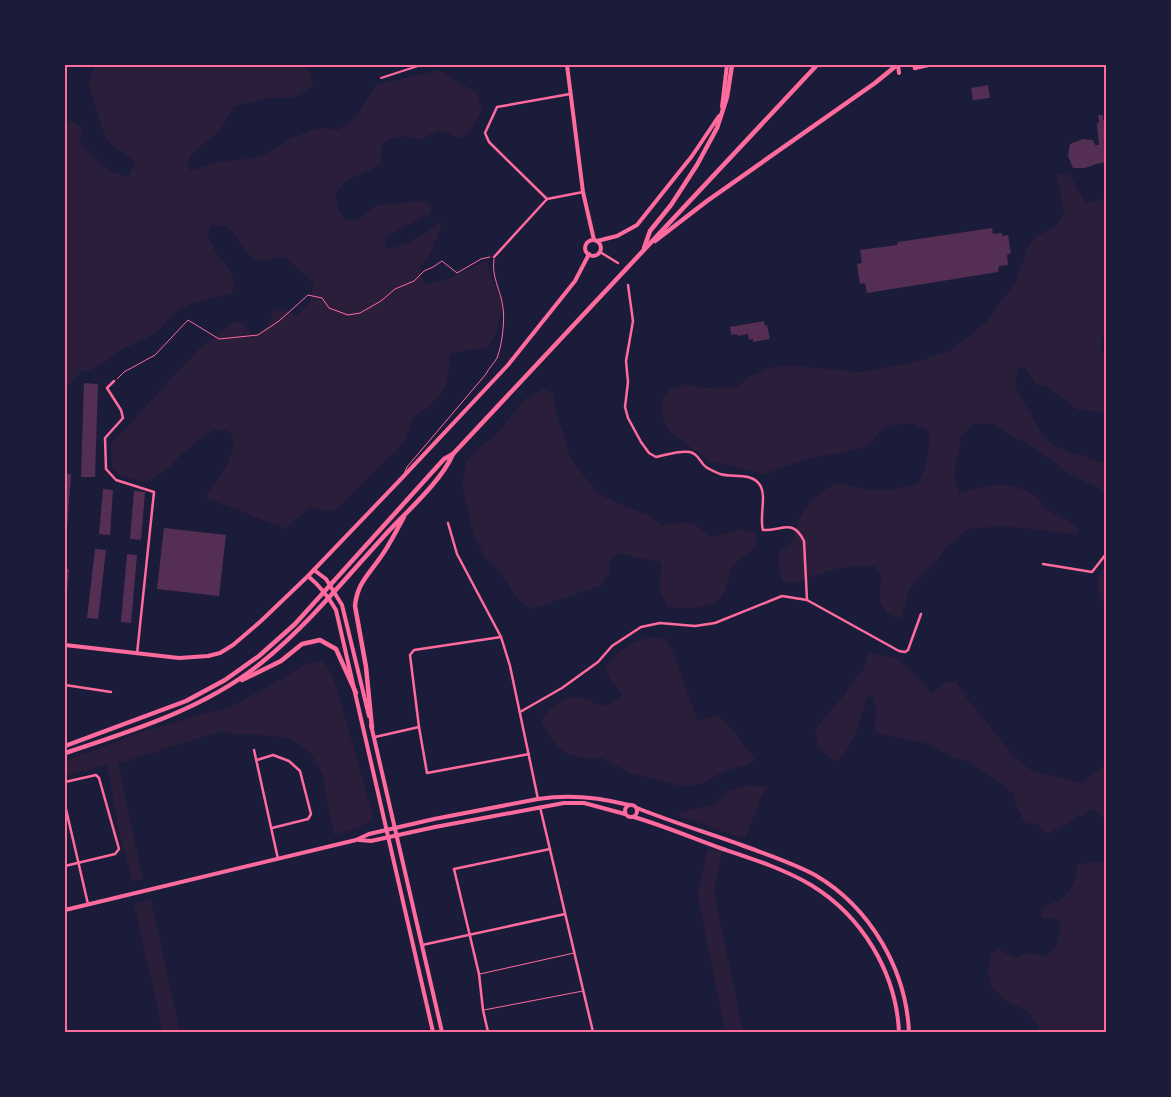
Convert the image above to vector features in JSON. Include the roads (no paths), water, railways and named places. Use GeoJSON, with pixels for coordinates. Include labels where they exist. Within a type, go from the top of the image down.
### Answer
{"type":"FeatureCollection","features":[{"type":"Feature","properties":{"kind":"main road"},"geometry":{"type":"LineString","coordinates":[[644,249],[650,231],[672,205],[717,128],[727,97],[732,65]]}},
{"type":"Feature","properties":{"kind":"main road"},"geometry":{"type":"LineString","coordinates":[[65,746],[161,711],[206,691],[225,680],[276,642],[338,577],[444,459],[453,454],[817,65]]}},
{"type":"Feature","properties":{"kind":"main road"},"geometry":{"type":"LineString","coordinates":[[644,249],[707,201],[875,83],[897,65]]}},
{"type":"Feature","properties":{"kind":"main road"},"geometry":{"type":"LineString","coordinates":[[227,687],[260,664],[281,646],[325,602],[449,465],[453,454]]}},
{"type":"Feature","properties":{"kind":"main road"},"geometry":{"type":"LineString","coordinates":[[372,728],[366,667],[355,606],[356,597],[362,582],[381,557],[408,509]]}},
{"type":"Feature","properties":{"kind":"main road"},"geometry":{"type":"LineString","coordinates":[[65,753],[196,704],[281,661],[302,644],[310,641],[320,640],[336,649],[356,693]]}},
{"type":"Feature","properties":{"kind":"street"},"geometry":{"type":"LineString","coordinates":[[65,69],[66,65]]}},
{"type":"Feature","properties":{"kind":"street"},"geometry":{"type":"LineString","coordinates":[[381,78],[421,65]]}},
{"type":"Feature","properties":{"kind":"street"},"geometry":{"type":"LineString","coordinates":[[567,65],[583,192],[596,241],[601,245],[600,252]]}},
{"type":"Feature","properties":{"kind":"street"},"geometry":{"type":"LineString","coordinates":[[721,110],[728,65]]}},
{"type":"Feature","properties":{"kind":"street"},"geometry":{"type":"LineString","coordinates":[[897,65],[899,73]]}},
{"type":"Feature","properties":{"kind":"street"},"geometry":{"type":"LineString","coordinates":[[915,66],[929,65]]}},
{"type":"Feature","properties":{"kind":"street"},"geometry":{"type":"LineString","coordinates":[[547,198],[490,142],[485,133],[497,107],[571,94]]}},
{"type":"Feature","properties":{"kind":"street"},"geometry":{"type":"LineString","coordinates":[[589,254],[586,250],[586,245],[589,242],[617,236],[637,225],[692,156],[718,119],[727,97]]}},
{"type":"Feature","properties":{"kind":"street"},"geometry":{"type":"LineString","coordinates":[[494,257],[547,198],[583,192]]}},
{"type":"Feature","properties":{"kind":"street"},"geometry":{"type":"LineString","coordinates":[[589,254],[596,255],[600,252]]}},
{"type":"Feature","properties":{"kind":"street"},"geometry":{"type":"LineString","coordinates":[[600,252],[618,264]]}},
{"type":"Feature","properties":{"kind":"street"},"geometry":{"type":"LineString","coordinates":[[65,645],[137,654],[194,658],[220,652],[244,637],[314,570],[508,365],[575,281],[589,254]]}},
{"type":"Feature","properties":{"kind":"street"},"geometry":{"type":"LineString","coordinates":[[628,285],[633,321],[626,362],[628,382],[625,407],[628,418],[649,453],[656,457],[682,451],[691,452],[707,468],[723,474],[752,478],[757,481],[761,487],[761,522],[763,530],[786,527],[795,528],[804,541],[806,600]]}},
{"type":"Feature","properties":{"kind":"street"},"geometry":{"type":"LineString","coordinates":[[114,381],[107,388],[124,418],[105,438],[106,469],[116,480],[154,492],[137,654]]}},
{"type":"Feature","properties":{"kind":"street"},"geometry":{"type":"LineString","coordinates":[[448,523],[457,554],[501,637],[510,666],[538,799],[592,1032]]}},
{"type":"Feature","properties":{"kind":"street"},"geometry":{"type":"LineString","coordinates":[[1043,564],[1092,572],[1106,554]]}},
{"type":"Feature","properties":{"kind":"street"},"geometry":{"type":"LineString","coordinates":[[314,570],[326,579],[342,605],[375,737],[442,1032]]}},
{"type":"Feature","properties":{"kind":"street"},"geometry":{"type":"LineString","coordinates":[[308,576],[320,585],[336,610],[433,1032]]}},
{"type":"Feature","properties":{"kind":"street"},"geometry":{"type":"LineString","coordinates":[[520,712],[569,683],[598,662],[612,646],[641,626],[660,623],[695,626],[715,623],[782,596],[806,600],[899,651],[905,652],[908,650],[921,614]]}},
{"type":"Feature","properties":{"kind":"street"},"geometry":{"type":"LineString","coordinates":[[501,637],[414,650],[410,655],[418,727],[427,773],[529,754]]}},
{"type":"Feature","properties":{"kind":"street"},"geometry":{"type":"LineString","coordinates":[[65,685],[111,692]]}},
{"type":"Feature","properties":{"kind":"street"},"geometry":{"type":"LineString","coordinates":[[375,737],[418,727]]}},
{"type":"Feature","properties":{"kind":"street"},"geometry":{"type":"LineString","coordinates":[[254,750],[278,859]]}},
{"type":"Feature","properties":{"kind":"street"},"geometry":{"type":"LineString","coordinates":[[257,760],[273,755],[289,761],[300,771],[311,814],[308,819],[272,828]]}},
{"type":"Feature","properties":{"kind":"street"},"geometry":{"type":"LineString","coordinates":[[65,782],[96,775],[99,778],[119,849],[115,854],[65,866]]}},
{"type":"Feature","properties":{"kind":"street"},"geometry":{"type":"LineString","coordinates":[[65,910],[356,840],[369,834],[395,828],[555,796],[590,796],[633,805],[779,858],[814,875],[832,887],[850,902],[866,920],[892,960],[905,1001],[909,1032]]}},
{"type":"Feature","properties":{"kind":"street"},"geometry":{"type":"LineString","coordinates":[[356,840],[370,841],[564,803],[584,803],[634,817],[776,868],[810,884],[826,895],[859,926],[883,964],[895,1003],[899,1032]]}},
{"type":"Feature","properties":{"kind":"street"},"geometry":{"type":"LineString","coordinates":[[65,805],[88,905]]}},
{"type":"Feature","properties":{"kind":"street"},"geometry":{"type":"LineString","coordinates":[[625,814],[625,808],[629,805]]}},
{"type":"Feature","properties":{"kind":"street"},"geometry":{"type":"LineString","coordinates":[[634,817],[637,813],[637,808]]}},
{"type":"Feature","properties":{"kind":"street"},"geometry":{"type":"LineString","coordinates":[[488,1032],[479,974],[454,869],[550,849]]}},
{"type":"Feature","properties":{"kind":"street"},"geometry":{"type":"LineString","coordinates":[[413,947],[565,914]]}},
{"type":"Feature","properties":{"kind":"street"},"geometry":{"type":"LineString","coordinates":[[872,946],[881,941]]}},
{"type":"Feature","properties":{"kind":"lane"},"geometry":{"type":"LineString","coordinates":[[401,480],[407,467],[486,374],[497,358],[503,329],[503,308],[494,279],[492,267],[494,257]]}},
{"type":"Feature","properties":{"kind":"lane"},"geometry":{"type":"LineString","coordinates":[[479,974],[574,953]]}},
{"type":"Feature","properties":{"kind":"lane"},"geometry":{"type":"LineString","coordinates":[[484,1010],[583,991]]}}]}
